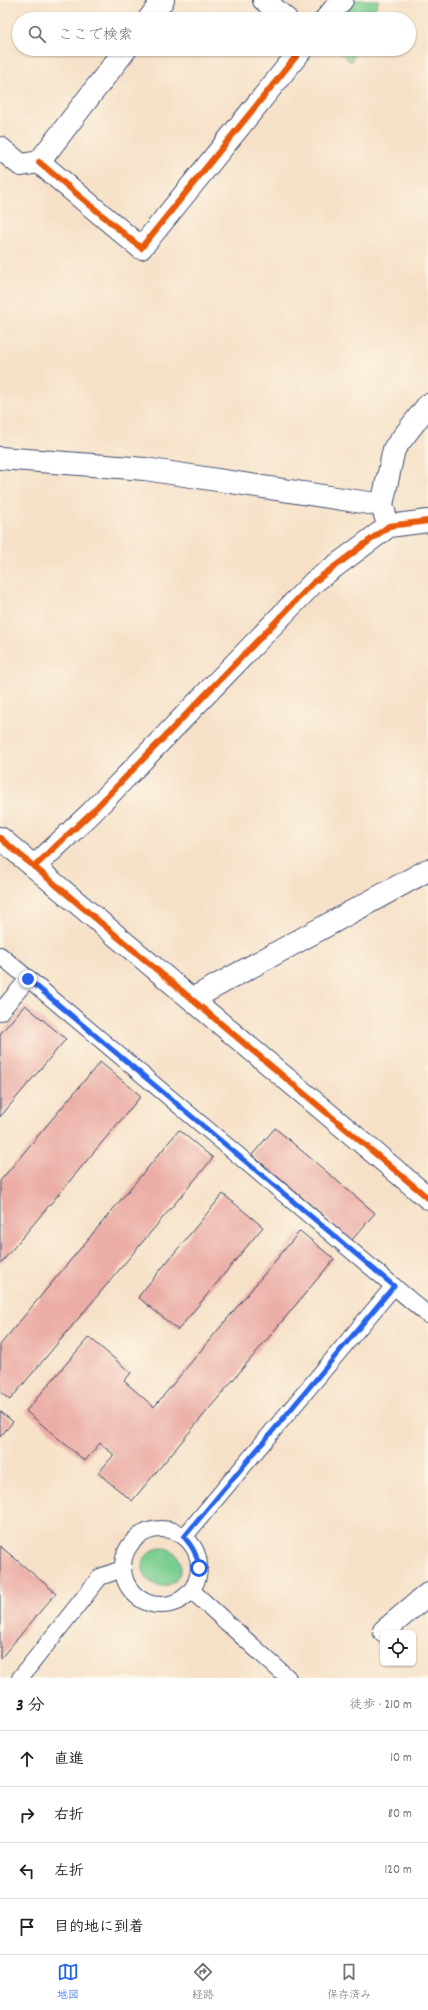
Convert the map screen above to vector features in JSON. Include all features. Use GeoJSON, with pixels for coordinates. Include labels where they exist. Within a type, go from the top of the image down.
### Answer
{"type":"FeatureCollection","features":[{"type":"Feature","properties":{"kind":"street"},"geometry":{"type":"LineString","coordinates":[[154,12],[163,0]]}},
{"type":"Feature","properties":{"kind":"street"},"geometry":{"type":"LineString","coordinates":[[264,0],[278,12]]}},
{"type":"Feature","properties":{"kind":"street"},"geometry":{"type":"LineString","coordinates":[[332,12],[342,0]]}},
{"type":"Feature","properties":{"kind":"street"},"geometry":{"type":"LineString","coordinates":[[0,148],[22,166],[39,162],[121,56]]}},
{"type":"Feature","properties":{"kind":"street"},"geometry":{"type":"LineString","coordinates":[[39,162],[141,248],[296,56]]}},
{"type":"Feature","properties":{"kind":"street"},"geometry":{"type":"LineString","coordinates":[[389,526],[382,504],[394,449],[428,405]]}},
{"type":"Feature","properties":{"kind":"street"},"geometry":{"type":"LineString","coordinates":[[0,458],[144,469],[382,504]]}},
{"type":"Feature","properties":{"kind":"street"},"geometry":{"type":"LineString","coordinates":[[34,867],[92,812],[314,582],[389,526],[428,521]]}},
{"type":"Feature","properties":{"kind":"street"},"geometry":{"type":"LineString","coordinates":[[0,838],[428,1198]]}},
{"type":"Feature","properties":{"kind":"street"},"geometry":{"type":"LineString","coordinates":[[192,999],[428,870]]}},
{"type":"Feature","properties":{"kind":"street"},"geometry":{"type":"LineString","coordinates":[[385,1630],[428,1594]]}},
{"type":"Feature","properties":{"kind":"lane"},"geometry":{"type":"LineString","coordinates":[[0,955],[428,1315]]}},
{"type":"Feature","properties":{"kind":"lane"},"geometry":{"type":"LineString","coordinates":[[0,1012],[28,979]]}},
{"type":"Feature","properties":{"kind":"lane"},"geometry":{"type":"LineString","coordinates":[[184,1537],[394,1286]]}},
{"type":"Feature","properties":{"kind":"lane"},"geometry":{"type":"LineString","coordinates":[[161,1529],[173,1531],[184,1537],[192,1546],[197,1556],[199,1568],[196,1580],[190,1590],[181,1599],[168,1604],[155,1605],[143,1601],[132,1593],[126,1582],[122,1569],[124,1556],[130,1544],[139,1536],[150,1531],[161,1529]]}},
{"type":"Feature","properties":{"kind":"lane"},"geometry":{"type":"LineString","coordinates":[[20,1678],[100,1578],[122,1569]]}},
{"type":"Feature","properties":{"kind":"lane"},"geometry":{"type":"LineString","coordinates":[[190,1590],[288,1678]]}},
{"type":"Feature","properties":{"kind":"green space"},"geometry":{"type":"Polygon","coordinates":[[[352,0],[379,0],[373,12],[343,12],[352,0]]]}},
{"type":"Feature","properties":{"kind":"green space"},"geometry":{"type":"Polygon","coordinates":[[[344,56],[354,56],[351,62],[344,56]]]}},
{"type":"Feature","properties":{"kind":"green space"},"geometry":{"type":"Polygon","coordinates":[[[158,1548],[166,1548],[176,1553],[180,1560],[180,1574],[176,1581],[166,1586],[158,1586],[148,1581],[146,1578],[143,1571],[143,1563],[148,1553],[151,1551],[158,1548]]]}},
{"type":"Feature","properties":{"kind":"building"},"geometry":{"type":"Polygon","coordinates":[[[25,1005],[66,1039],[0,1117],[0,1034],[25,1005]]]}},
{"type":"Feature","properties":{"kind":"building"},"geometry":{"type":"Polygon","coordinates":[[[100,1062],[141,1096],[0,1264],[0,1181],[100,1062]]]}},
{"type":"Feature","properties":{"kind":"building"},"geometry":{"type":"Polygon","coordinates":[[[275,1128],[375,1213],[352,1240],[252,1155],[275,1128]]]}},
{"type":"Feature","properties":{"kind":"building"},"geometry":{"type":"Polygon","coordinates":[[[179,1130],[213,1158],[10,1400],[0,1392],[0,1345],[179,1130]]]}},
{"type":"Feature","properties":{"kind":"building"},"geometry":{"type":"Polygon","coordinates":[[[223,1194],[263,1227],[178,1330],[138,1297],[223,1194]]]}},
{"type":"Feature","properties":{"kind":"building"},"geometry":{"type":"Polygon","coordinates":[[[300,1231],[334,1259],[132,1501],[98,1473],[114,1455],[100,1443],[85,1461],[26,1411],[89,1337],[131,1373],[124,1381],[154,1407],[300,1231]]]}},
{"type":"Feature","properties":{"kind":"building"},"geometry":{"type":"Polygon","coordinates":[[[0,1411],[13,1422],[0,1437],[0,1411]]]}},
{"type":"Feature","properties":{"kind":"building"},"geometry":{"type":"Polygon","coordinates":[[[0,1546],[56,1593],[0,1659],[0,1546]]]}},
{"type":"Feature","properties":{"kind":"cycle path"},"geometry":{"type":"LineString","coordinates":[[39,162],[141,248],[296,56]]}},
{"type":"Feature","properties":{"kind":"cycle path"},"geometry":{"type":"LineString","coordinates":[[34,867],[92,812],[314,582],[389,526],[428,521]]}},
{"type":"Feature","properties":{"kind":"cycle path"},"geometry":{"type":"LineString","coordinates":[[0,838],[428,1198]]}},
{"type":"Feature","properties":{"kind":"route"},"geometry":{"type":"LineString","coordinates":[[28,979],[394,1286],[184,1537],[192,1546],[197,1556],[199,1568]]}}]}
